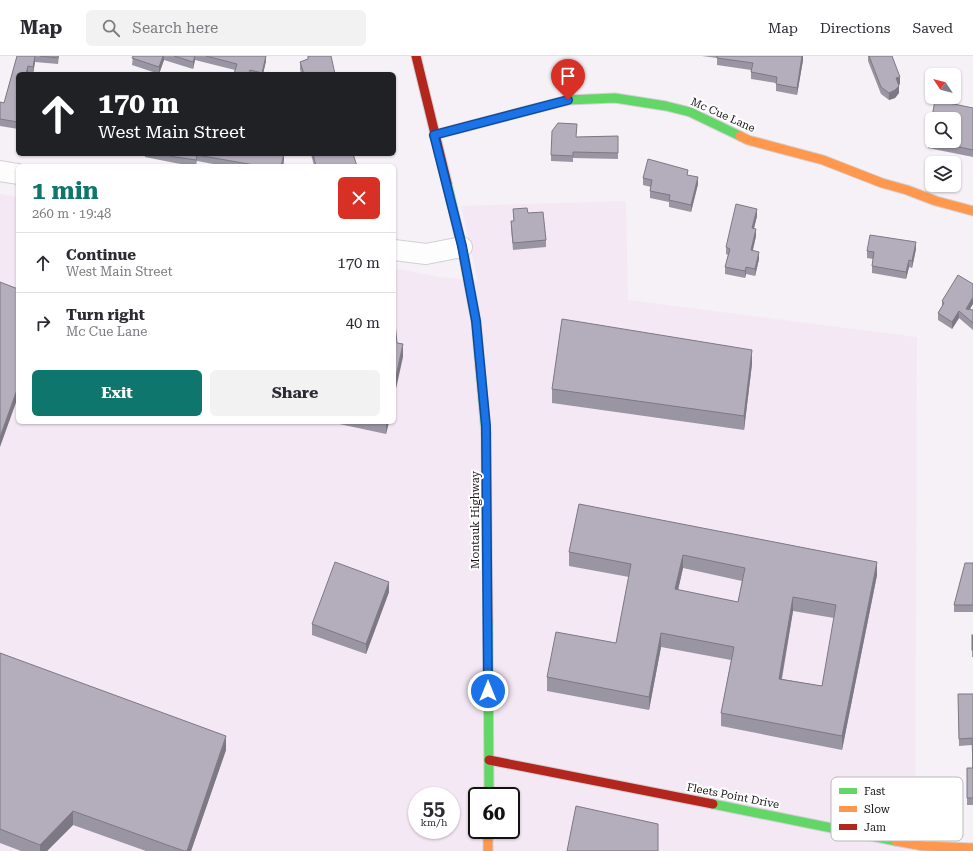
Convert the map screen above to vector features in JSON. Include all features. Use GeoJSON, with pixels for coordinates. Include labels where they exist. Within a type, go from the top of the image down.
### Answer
{"type":"FeatureCollection","features":[{"type":"Feature","properties":{"kind":"street","name":"Montauk Highway"},"geometry":{"type":"LineString","coordinates":[[416,56],[462,246],[476,321],[486,426],[489,787]]}},
{"type":"Feature","properties":{"kind":"street","name":"Mc Cue Lane"},"geometry":{"type":"LineString","coordinates":[[434,135],[568,100],[615,98],[666,106],[690,112],[748,140],[823,160],[936,201],[973,211]]}},
{"type":"Feature","properties":{"kind":"street"},"geometry":{"type":"LineString","coordinates":[[0,171],[16,174]]}},
{"type":"Feature","properties":{"kind":"street"},"geometry":{"type":"LineString","coordinates":[[396,250],[426,254],[462,246]]}},
{"type":"Feature","properties":{"kind":"street","name":"Fleets Point Drive"},"geometry":{"type":"LineString","coordinates":[[489,760],[831,828]]}},
{"type":"Feature","properties":{"kind":"street"},"geometry":{"type":"LineString","coordinates":[[488,839],[488,851]]}},
{"type":"Feature","properties":{"kind":"street","name":"Fleets Point Drive"},"geometry":{"type":"LineString","coordinates":[[898,841],[923,846],[973,848]]}},
{"type":"Feature","properties":{"kind":"shaded area"},"geometry":{"type":"Polygon","coordinates":[[[0,194],[16,197],[16,424],[396,424],[396,268],[439,277],[478,281],[461,206],[626,201],[628,300],[917,337],[915,777],[831,777],[831,841],[915,841],[915,851],[0,851],[0,194]]]}},
{"type":"Feature","properties":{"kind":"building"},"geometry":{"type":"Polygon","coordinates":[[[17,56],[35,56],[33,67],[28,66],[26,72],[16,72],[16,122],[0,119],[0,102],[4,103],[17,56]]]}},
{"type":"Feature","properties":{"kind":"building"},"geometry":{"type":"Polygon","coordinates":[[[40,56],[58,56],[58,58],[40,56]]]}},
{"type":"Feature","properties":{"kind":"building"},"geometry":{"type":"Polygon","coordinates":[[[133,56],[163,56],[159,67],[132,58],[133,56]]]}},
{"type":"Feature","properties":{"kind":"building"},"geometry":{"type":"Polygon","coordinates":[[[174,56],[195,56],[193,62],[174,56]]]}},
{"type":"Feature","properties":{"kind":"building"},"geometry":{"type":"Polygon","coordinates":[[[206,56],[266,56],[262,72],[250,70],[250,72],[235,72],[237,64],[206,56]]]}},
{"type":"Feature","properties":{"kind":"building"},"geometry":{"type":"Polygon","coordinates":[[[308,56],[331,56],[335,72],[303,72],[300,62],[308,59],[308,56]]]}},
{"type":"Feature","properties":{"kind":"building"},"geometry":{"type":"Polygon","coordinates":[[[717,56],[802,56],[797,88],[776,84],[777,77],[751,72],[753,63],[717,58],[717,56]]]}},
{"type":"Feature","properties":{"kind":"building"},"geometry":{"type":"Polygon","coordinates":[[[869,56],[892,56],[900,77],[896,78],[899,86],[895,90],[889,93],[881,87],[869,56]]]}},
{"type":"Feature","properties":{"kind":"building"},"geometry":{"type":"Polygon","coordinates":[[[934,104],[954,104],[973,108],[973,150],[961,147],[961,112],[933,112],[934,104]]]}},
{"type":"Feature","properties":{"kind":"building"},"geometry":{"type":"Polygon","coordinates":[[[558,123],[577,124],[576,137],[618,136],[618,153],[573,152],[573,156],[551,155],[552,131],[558,123]]]}},
{"type":"Feature","properties":{"kind":"building"},"geometry":{"type":"Polygon","coordinates":[[[171,156],[197,156],[196,160],[171,156]]]}},
{"type":"Feature","properties":{"kind":"building"},"geometry":{"type":"Polygon","coordinates":[[[203,156],[284,156],[282,164],[249,164],[203,156]]]}},
{"type":"Feature","properties":{"kind":"building"},"geometry":{"type":"Polygon","coordinates":[[[314,156],[354,156],[356,164],[316,164],[314,156]]]}},
{"type":"Feature","properties":{"kind":"building"},"geometry":{"type":"Polygon","coordinates":[[[648,159],[688,170],[687,175],[698,177],[691,205],[669,200],[670,195],[650,191],[652,180],[643,178],[648,159]]]}},
{"type":"Feature","properties":{"kind":"building"},"geometry":{"type":"Polygon","coordinates":[[[736,204],[757,209],[752,228],[756,229],[751,250],[759,252],[755,269],[746,267],[745,271],[725,267],[730,249],[726,247],[736,204]]]}},
{"type":"Feature","properties":{"kind":"building"},"geometry":{"type":"Polygon","coordinates":[[[527,208],[528,213],[543,212],[546,240],[513,243],[511,221],[514,221],[513,209],[527,208]]]}},
{"type":"Feature","properties":{"kind":"building"},"geometry":{"type":"Polygon","coordinates":[[[870,235],[916,242],[912,261],[909,260],[906,272],[872,266],[874,252],[867,251],[870,235]]]}},
{"type":"Feature","properties":{"kind":"building"},"geometry":{"type":"Polygon","coordinates":[[[958,275],[973,284],[973,297],[966,309],[973,310],[973,323],[959,311],[952,322],[938,313],[944,303],[942,301],[958,275]]]}},
{"type":"Feature","properties":{"kind":"building"},"geometry":{"type":"Polygon","coordinates":[[[0,282],[16,288],[16,393],[0,437],[0,282]]]}},
{"type":"Feature","properties":{"kind":"building"},"geometry":{"type":"Polygon","coordinates":[[[562,319],[752,350],[744,416],[552,389],[562,319]]]}},
{"type":"Feature","properties":{"kind":"building"},"geometry":{"type":"Polygon","coordinates":[[[396,333],[397,343],[403,344],[396,376],[396,333]]]}},
{"type":"Feature","properties":{"kind":"building"},"geometry":{"type":"Polygon","coordinates":[[[579,504],[877,562],[842,736],[721,713],[734,647],[661,633],[649,697],[547,677],[556,632],[616,643],[631,564],[569,552],[579,504]],[[683,555],[675,589],[738,602],[745,568],[683,555]],[[793,597],[779,679],[822,686],[836,605],[793,597]]]}},
{"type":"Feature","properties":{"kind":"building"},"geometry":{"type":"Polygon","coordinates":[[[335,562],[389,582],[366,644],[312,624],[335,562]]]}},
{"type":"Feature","properties":{"kind":"building"},"geometry":{"type":"Polygon","coordinates":[[[965,563],[973,563],[973,605],[954,605],[965,563]]]}},
{"type":"Feature","properties":{"kind":"building"},"geometry":{"type":"Polygon","coordinates":[[[973,635],[973,650],[972,650],[973,635]]]}},
{"type":"Feature","properties":{"kind":"building"},"geometry":{"type":"Polygon","coordinates":[[[0,653],[226,736],[187,851],[73,811],[40,845],[0,829],[0,653]]]}},
{"type":"Feature","properties":{"kind":"building"},"geometry":{"type":"Polygon","coordinates":[[[958,694],[973,694],[973,768],[972,738],[959,739],[958,694]]]}},
{"type":"Feature","properties":{"kind":"building"},"geometry":{"type":"Polygon","coordinates":[[[967,768],[973,768],[973,798],[967,798],[967,768]]]}},
{"type":"Feature","properties":{"kind":"building"},"geometry":{"type":"Polygon","coordinates":[[[576,806],[658,824],[658,851],[567,851],[576,806]]]}},
{"type":"Feature","properties":{"kind":"traffic: fast"},"geometry":{"type":"LineString","coordinates":[[434,135],[568,100],[615,98],[666,106],[690,112],[740,136]]}},
{"type":"Feature","properties":{"kind":"traffic: fast"},"geometry":{"type":"LineString","coordinates":[[447,183],[462,247],[476,321],[486,434]]}},
{"type":"Feature","properties":{"kind":"traffic: fast"},"geometry":{"type":"LineString","coordinates":[[488,621],[489,787]]}},
{"type":"Feature","properties":{"kind":"traffic: fast"},"geometry":{"type":"LineString","coordinates":[[713,804],[831,828]]}},
{"type":"Feature","properties":{"kind":"traffic: slow"},"geometry":{"type":"LineString","coordinates":[[740,136],[748,140],[823,160],[882,183],[907,190],[936,201],[973,211]]}},
{"type":"Feature","properties":{"kind":"traffic: slow"},"geometry":{"type":"LineString","coordinates":[[486,434],[488,621]]}},
{"type":"Feature","properties":{"kind":"traffic: slow"},"geometry":{"type":"LineString","coordinates":[[488,839],[488,851]]}},
{"type":"Feature","properties":{"kind":"traffic: slow"},"geometry":{"type":"LineString","coordinates":[[896,841],[923,846],[973,848]]}},
{"type":"Feature","properties":{"kind":"traffic: jam"},"geometry":{"type":"LineString","coordinates":[[416,56],[447,183]]}},
{"type":"Feature","properties":{"kind":"traffic: jam"},"geometry":{"type":"LineString","coordinates":[[489,760],[713,804]]}},
{"type":"Feature","properties":{"kind":"route"},"geometry":{"type":"LineString","coordinates":[[488,691],[486,426],[476,321],[462,246],[434,135],[568,100]]}}]}
